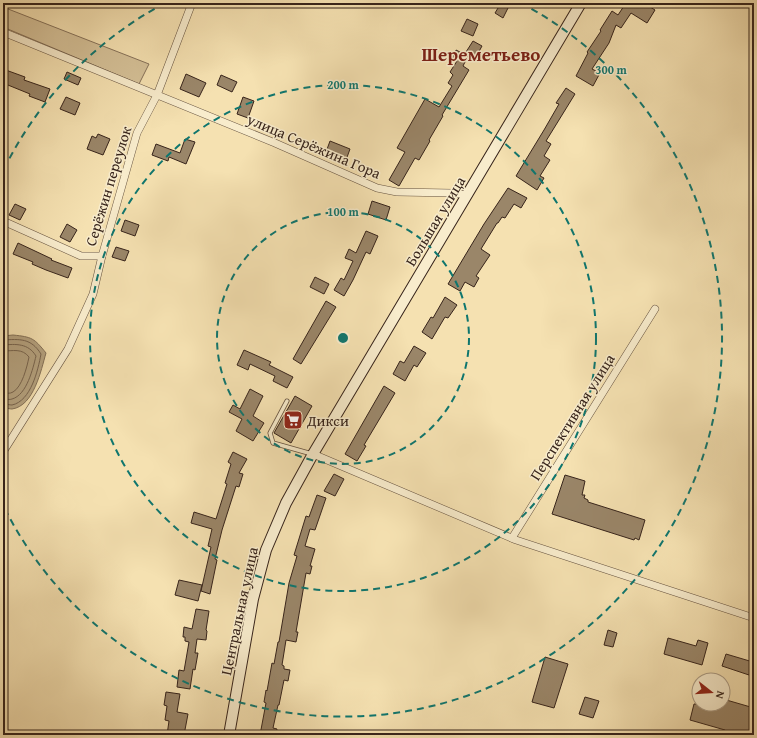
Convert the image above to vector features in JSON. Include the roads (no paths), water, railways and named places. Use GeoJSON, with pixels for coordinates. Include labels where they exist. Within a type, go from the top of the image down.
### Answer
{"type":"FeatureCollection","features":[{"type":"Feature","properties":{"kind":"street"},"geometry":{"type":"LineString","coordinates":[[157,95],[192,3]]}},
{"type":"Feature","properties":{"kind":"street","name":"Большая улица"},"geometry":{"type":"LineString","coordinates":[[313,454],[582,3]]}},
{"type":"Feature","properties":{"kind":"street","name":"улица Серёжина Гора"},"geometry":{"type":"LineString","coordinates":[[3,32],[275,143],[377,188],[397,192],[452,193],[468,195]]}},
{"type":"Feature","properties":{"kind":"street","name":"Серёжин переулок"},"geometry":{"type":"LineString","coordinates":[[3,221],[81,256],[102,256],[137,132],[157,95]]}},
{"type":"Feature","properties":{"kind":"street"},"geometry":{"type":"LineString","coordinates":[[4,450],[68,348],[93,294],[102,256]]}},
{"type":"Feature","properties":{"kind":"street","name":"Перспективная улица"},"geometry":{"type":"LineString","coordinates":[[512,538],[655,309]]}},
{"type":"Feature","properties":{"kind":"street"},"geometry":{"type":"LineString","coordinates":[[313,454],[512,538],[754,618]]}},
{"type":"Feature","properties":{"kind":"street","name":"Центральная улица"},"geometry":{"type":"LineString","coordinates":[[229,735],[253,599],[266,550],[286,503],[313,454]]}},
{"type":"Feature","properties":{"kind":"lane"},"geometry":{"type":"LineString","coordinates":[[287,401],[270,433],[273,442],[313,454]]}},
{"type":"Feature","properties":{"kind":"water"},"geometry":{"type":"Polygon","coordinates":[[[13,335],[32,339],[46,353],[39,377],[31,394],[20,406],[12,409],[3,408],[3,336],[13,335]]]}},
{"type":"Feature","properties":{"kind":"place","name":"Дикси"},"geometry":{"type":"Point","coordinates":[293,420]}},
{"type":"Feature","properties":{"kind":"district","name":"Шереметьево"},"geometry":{"type":"Point","coordinates":[481,54]}}]}
